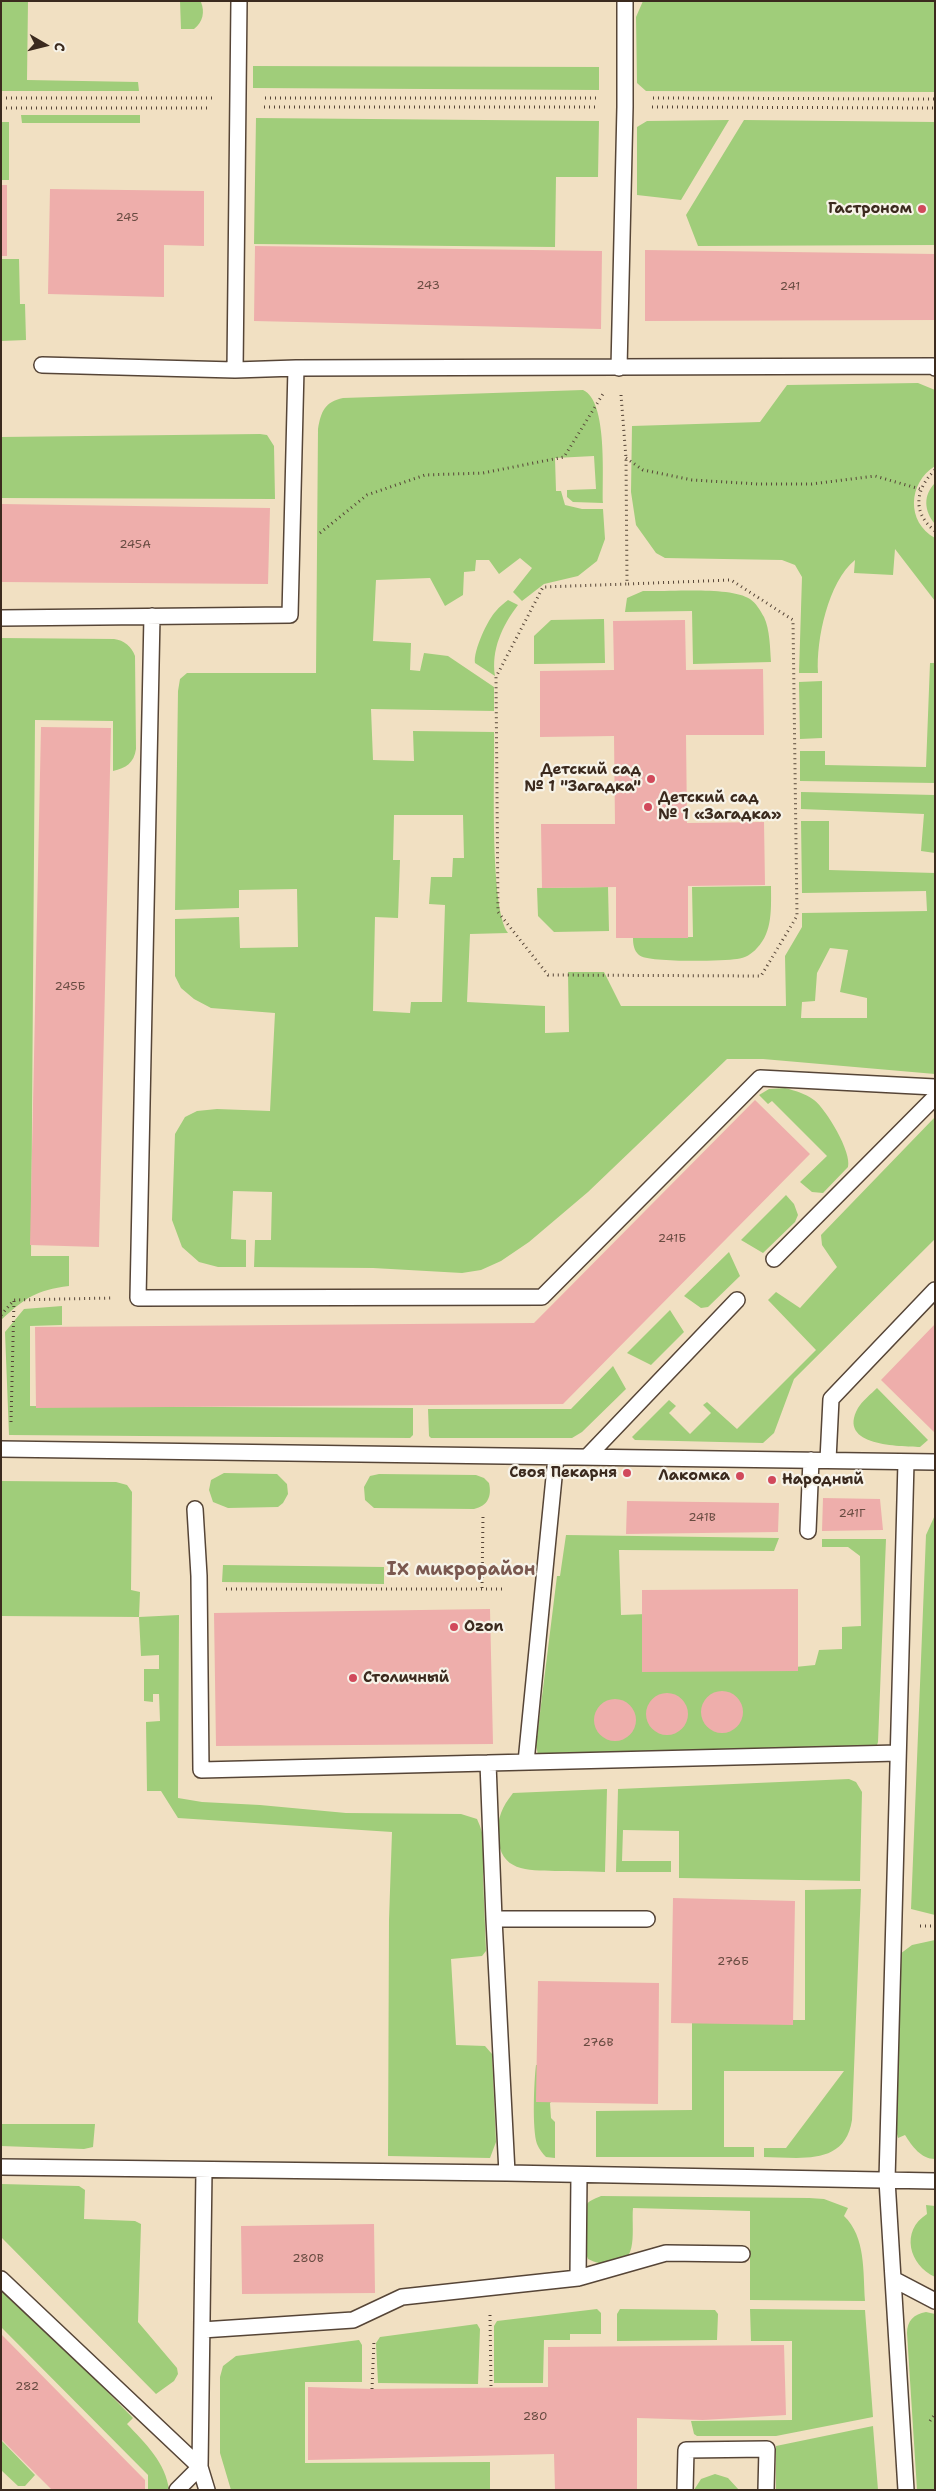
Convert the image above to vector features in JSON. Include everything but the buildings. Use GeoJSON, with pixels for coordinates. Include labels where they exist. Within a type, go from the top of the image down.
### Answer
{"type":"FeatureCollection","features":[{"type":"Feature","properties":{"kind":"lane"},"geometry":{"type":"LineString","coordinates":[[235,370],[239,1]]}},
{"type":"Feature","properties":{"kind":"lane"},"geometry":{"type":"LineString","coordinates":[[619,368],[625,102],[625,1]]}},
{"type":"Feature","properties":{"kind":"lane"},"geometry":{"type":"LineString","coordinates":[[42,365],[235,370],[296,368],[933,366],[935,368]]}},
{"type":"Feature","properties":{"kind":"lane"},"geometry":{"type":"LineString","coordinates":[[1,618],[290,615],[296,368]]}},
{"type":"Feature","properties":{"kind":"lane"},"geometry":{"type":"LineString","coordinates":[[152,616],[138,1298],[542,1297],[760,1078],[935,1087]]}},
{"type":"Feature","properties":{"kind":"lane"},"geometry":{"type":"LineString","coordinates":[[774,1260],[935,1097]]}},
{"type":"Feature","properties":{"kind":"lane"},"geometry":{"type":"LineString","coordinates":[[828,1460],[831,1399],[935,1290]]}},
{"type":"Feature","properties":{"kind":"lane"},"geometry":{"type":"LineString","coordinates":[[588,1457],[737,1300]]}},
{"type":"Feature","properties":{"kind":"lane"},"geometry":{"type":"LineString","coordinates":[[6,1449],[935,1462]]}},
{"type":"Feature","properties":{"kind":"lane"},"geometry":{"type":"LineString","coordinates":[[526,1762],[556,1457]]}},
{"type":"Feature","properties":{"kind":"lane"},"geometry":{"type":"LineString","coordinates":[[808,1531],[811,1460]]}},
{"type":"Feature","properties":{"kind":"lane"},"geometry":{"type":"LineString","coordinates":[[906,1462],[888,2180],[906,2490]]}},
{"type":"Feature","properties":{"kind":"lane"},"geometry":{"type":"LineString","coordinates":[[195,1509],[199,1590],[201,1770],[898,1753]]}},
{"type":"Feature","properties":{"kind":"lane"},"geometry":{"type":"LineString","coordinates":[[488,1763],[507,2173]]}},
{"type":"Feature","properties":{"kind":"lane"},"geometry":{"type":"LineString","coordinates":[[494,1920],[648,1919]]}},
{"type":"Feature","properties":{"kind":"lane"},"geometry":{"type":"LineString","coordinates":[[1,2167],[507,2173],[579,2176],[935,2181]]}},
{"type":"Feature","properties":{"kind":"lane"},"geometry":{"type":"LineString","coordinates":[[204,2170],[200,2467],[207,2490]]}},
{"type":"Feature","properties":{"kind":"lane"},"geometry":{"type":"LineString","coordinates":[[578,2278],[579,2176]]}},
{"type":"Feature","properties":{"kind":"lane"},"geometry":{"type":"LineString","coordinates":[[202,2330],[353,2320],[402,2297],[578,2278],[666,2253],[742,2254]]}},
{"type":"Feature","properties":{"kind":"lane"},"geometry":{"type":"LineString","coordinates":[[893,2279],[935,2301]]}},
{"type":"Feature","properties":{"kind":"lane"},"geometry":{"type":"LineString","coordinates":[[1,2280],[200,2467]]}},
{"type":"Feature","properties":{"kind":"lane"},"geometry":{"type":"LineString","coordinates":[[685,2490],[686,2450],[767,2449],[766,2490]]}},
{"type":"Feature","properties":{"kind":"lane"},"geometry":{"type":"LineString","coordinates":[[177,2490],[200,2467]]}},
{"type":"Feature","properties":{"kind":"path"},"geometry":{"type":"LineString","coordinates":[[1,98],[237,103],[625,102],[935,108]]}},
{"type":"Feature","properties":{"kind":"path"},"geometry":{"type":"LineString","coordinates":[[1,108],[237,103],[935,99]]}},
{"type":"Feature","properties":{"kind":"path"},"geometry":{"type":"LineString","coordinates":[[619,368],[626,458],[627,584]]}},
{"type":"Feature","properties":{"kind":"path"},"geometry":{"type":"LineString","coordinates":[[292,555],[367,495],[425,475],[483,473],[564,457],[619,368]]}},
{"type":"Feature","properties":{"kind":"path"},"geometry":{"type":"LineString","coordinates":[[626,458],[643,470],[692,480],[758,484],[812,484],[875,476],[920,489]]}},
{"type":"Feature","properties":{"kind":"path"},"geometry":{"type":"LineString","coordinates":[[935,470],[926,478],[920,489],[918,502],[921,515],[935,531]]}},
{"type":"Feature","properties":{"kind":"path"},"geometry":{"type":"LineString","coordinates":[[730,580],[793,620],[797,916],[761,976],[548,975],[498,912],[496,677],[543,587],[627,584],[730,580]]}},
{"type":"Feature","properties":{"kind":"path"},"geometry":{"type":"LineString","coordinates":[[1,1315],[14,1300],[138,1298]]}},
{"type":"Feature","properties":{"kind":"path"},"geometry":{"type":"LineString","coordinates":[[6,1449],[14,1300]]}},
{"type":"Feature","properties":{"kind":"path"},"geometry":{"type":"LineString","coordinates":[[482,1588],[483,1516]]}},
{"type":"Feature","properties":{"kind":"path"},"geometry":{"type":"LineString","coordinates":[[199,1590],[503,1589]]}},
{"type":"Feature","properties":{"kind":"path"},"geometry":{"type":"LineString","coordinates":[[490,2307],[491,2387]]}},
{"type":"Feature","properties":{"kind":"path"},"geometry":{"type":"LineString","coordinates":[[372,2389],[375,2332]]}},
{"type":"Feature","properties":{"kind":"green space"},"geometry":{"type":"Polygon","coordinates":[[[1,1],[28,1],[27,80],[138,82],[139,91],[1,91],[1,1]]]}},
{"type":"Feature","properties":{"kind":"green space"},"geometry":{"type":"Polygon","coordinates":[[[180,1],[201,2],[203,9],[202,17],[194,29],[181,29],[180,1]]]}},
{"type":"Feature","properties":{"kind":"green space"},"geometry":{"type":"Polygon","coordinates":[[[643,1],[935,1],[935,92],[646,91],[637,83],[636,17],[643,1]]]}},
{"type":"Feature","properties":{"kind":"green space"},"geometry":{"type":"Polygon","coordinates":[[[253,66],[599,67],[599,90],[253,88],[253,66]]]}},
{"type":"Feature","properties":{"kind":"green space"},"geometry":{"type":"Polygon","coordinates":[[[21,115],[140,115],[140,123],[22,123],[21,115]]]}},
{"type":"Feature","properties":{"kind":"green space"},"geometry":{"type":"Polygon","coordinates":[[[256,118],[599,121],[598,177],[556,177],[555,247],[254,244],[256,118]]]}},
{"type":"Feature","properties":{"kind":"green space"},"geometry":{"type":"Polygon","coordinates":[[[729,120],[681,200],[637,195],[637,127],[647,121],[729,120]]]}},
{"type":"Feature","properties":{"kind":"green space"},"geometry":{"type":"Polygon","coordinates":[[[744,120],[935,122],[935,245],[698,246],[686,215],[744,120]]]}},
{"type":"Feature","properties":{"kind":"green space"},"geometry":{"type":"Polygon","coordinates":[[[1,122],[9,122],[9,180],[1,180],[1,122]]]}},
{"type":"Feature","properties":{"kind":"green space"},"geometry":{"type":"Polygon","coordinates":[[[1,259],[19,259],[20,304],[25,304],[26,340],[1,341],[1,259]]]}},
{"type":"Feature","properties":{"kind":"green space"},"geometry":{"type":"Polygon","coordinates":[[[918,383],[935,390],[935,466],[926,473],[920,482],[915,492],[914,502],[915,513],[919,522],[935,538],[935,601],[895,549],[893,575],[854,573],[855,560],[838,582],[826,612],[819,645],[818,673],[799,673],[802,577],[795,565],[782,560],[665,558],[656,553],[636,525],[631,492],[632,426],[760,422],[787,385],[918,383]]]}},
{"type":"Feature","properties":{"kind":"green space"},"geometry":{"type":"Polygon","coordinates":[[[583,390],[591,397],[597,409],[602,441],[603,503],[573,502],[567,497],[567,490],[596,489],[594,456],[555,458],[556,491],[561,491],[565,505],[582,509],[603,509],[605,539],[597,561],[578,576],[544,584],[522,601],[513,592],[532,568],[520,558],[499,574],[489,560],[476,560],[475,571],[464,572],[463,595],[445,606],[430,578],[376,580],[373,641],[411,643],[410,670],[420,671],[424,653],[448,656],[494,687],[494,711],[371,709],[373,760],[414,761],[413,731],[494,732],[495,868],[502,918],[508,933],[470,934],[467,1002],[545,1006],[545,1033],[569,1032],[568,972],[604,972],[621,1006],[786,1006],[785,956],[802,927],[802,913],[927,911],[926,891],[802,893],[801,821],[829,821],[829,870],[935,873],[935,1074],[763,1059],[727,1059],[588,1192],[529,1242],[501,1261],[481,1270],[462,1273],[373,1268],[254,1267],[255,1240],[271,1240],[272,1192],[233,1191],[231,1239],[246,1240],[246,1267],[218,1267],[199,1262],[182,1247],[172,1220],[175,1134],[185,1117],[197,1111],[217,1109],[270,1111],[275,1013],[211,1008],[194,999],[181,988],[175,976],[175,919],[239,917],[240,948],[298,947],[297,889],[239,890],[239,908],[175,910],[178,691],[180,679],[187,673],[316,673],[318,429],[322,412],[325,408],[332,402],[343,398],[583,390]],[[394,815],[393,860],[400,860],[398,918],[375,917],[373,1011],[410,1013],[411,1002],[442,1002],[445,905],[429,904],[431,877],[452,877],[453,858],[464,858],[463,815],[394,815]],[[830,948],[817,973],[815,1001],[802,1002],[801,1018],[867,1018],[867,998],[840,992],[848,950],[830,948]]]}},
{"type":"Feature","properties":{"kind":"green space"},"geometry":{"type":"Polygon","coordinates":[[[267,435],[274,446],[275,499],[1,498],[1,437],[267,435]]]}},
{"type":"Feature","properties":{"kind":"green space"},"geometry":{"type":"Polygon","coordinates":[[[935,483],[935,524],[931,519],[926,503],[928,493],[935,483]]]}},
{"type":"Feature","properties":{"kind":"green space"},"geometry":{"type":"Polygon","coordinates":[[[698,590],[728,592],[750,599],[758,607],[766,622],[771,662],[693,664],[692,611],[625,612],[627,598],[643,591],[698,590]]]}},
{"type":"Feature","properties":{"kind":"green space"},"geometry":{"type":"Polygon","coordinates":[[[508,600],[518,605],[507,621],[496,648],[495,676],[475,663],[476,651],[489,621],[508,600]]]}},
{"type":"Feature","properties":{"kind":"green space"},"geometry":{"type":"Polygon","coordinates":[[[604,619],[605,663],[534,664],[534,636],[551,620],[604,619]]]}},
{"type":"Feature","properties":{"kind":"green space"},"geometry":{"type":"Polygon","coordinates":[[[1,638],[114,639],[127,644],[135,656],[136,749],[129,764],[113,771],[113,721],[35,720],[31,1256],[69,1256],[69,1286],[48,1290],[32,1296],[1,1320],[1,638]]]}},
{"type":"Feature","properties":{"kind":"green space"},"geometry":{"type":"Polygon","coordinates":[[[930,663],[935,663],[935,783],[800,781],[800,751],[825,751],[825,765],[926,767],[930,663]]]}},
{"type":"Feature","properties":{"kind":"green space"},"geometry":{"type":"Polygon","coordinates":[[[822,681],[822,738],[800,739],[799,682],[822,681]]]}},
{"type":"Feature","properties":{"kind":"green space"},"geometry":{"type":"Polygon","coordinates":[[[801,792],[935,795],[935,853],[921,851],[924,814],[801,809],[801,792]]]}},
{"type":"Feature","properties":{"kind":"green space"},"geometry":{"type":"Polygon","coordinates":[[[771,886],[770,919],[766,935],[755,950],[746,957],[686,961],[656,959],[645,958],[639,955],[635,949],[633,938],[693,937],[692,887],[771,886]]]}},
{"type":"Feature","properties":{"kind":"green space"},"geometry":{"type":"Polygon","coordinates":[[[608,887],[609,931],[554,932],[538,916],[537,888],[608,887]]]}},
{"type":"Feature","properties":{"kind":"green space"},"geometry":{"type":"Polygon","coordinates":[[[785,1088],[807,1096],[819,1105],[837,1131],[846,1151],[848,1167],[823,1193],[812,1192],[800,1182],[827,1156],[772,1101],[768,1104],[759,1095],[769,1089],[785,1088]]]}},
{"type":"Feature","properties":{"kind":"green space"},"geometry":{"type":"Polygon","coordinates":[[[935,1117],[935,1239],[794,1379],[774,1433],[763,1443],[635,1440],[632,1437],[669,1400],[676,1406],[669,1413],[690,1434],[711,1413],[703,1405],[707,1402],[737,1429],[816,1350],[768,1300],[776,1292],[800,1308],[837,1267],[822,1245],[821,1235],[935,1117]]]}},
{"type":"Feature","properties":{"kind":"green space"},"geometry":{"type":"Polygon","coordinates":[[[786,1195],[794,1204],[798,1215],[795,1222],[763,1253],[741,1240],[786,1195]]]}},
{"type":"Feature","properties":{"kind":"green space"},"geometry":{"type":"Polygon","coordinates":[[[729,1252],[740,1276],[708,1307],[701,1308],[684,1296],[729,1252]]]}},
{"type":"Feature","properties":{"kind":"green space"},"geometry":{"type":"Polygon","coordinates":[[[62,1306],[62,1325],[30,1326],[30,1406],[413,1408],[413,1435],[410,1438],[9,1435],[5,1332],[24,1309],[62,1306]]]}},
{"type":"Feature","properties":{"kind":"green space"},"geometry":{"type":"Polygon","coordinates":[[[670,1310],[684,1332],[651,1365],[627,1353],[670,1310]]]}},
{"type":"Feature","properties":{"kind":"green space"},"geometry":{"type":"Polygon","coordinates":[[[613,1366],[626,1389],[582,1432],[572,1438],[431,1438],[429,1436],[428,1409],[571,1409],[613,1366]]]}},
{"type":"Feature","properties":{"kind":"green space"},"geometry":{"type":"Polygon","coordinates":[[[877,1388],[928,1440],[920,1447],[886,1445],[874,1442],[863,1437],[856,1430],[854,1421],[858,1408],[877,1388]]]}},
{"type":"Feature","properties":{"kind":"green space"},"geometry":{"type":"Polygon","coordinates":[[[224,1473],[277,1474],[287,1484],[288,1494],[283,1503],[278,1507],[228,1508],[213,1502],[209,1490],[211,1480],[224,1473]]]}},
{"type":"Feature","properties":{"kind":"green space"},"geometry":{"type":"Polygon","coordinates":[[[379,1474],[476,1475],[484,1478],[489,1483],[490,1492],[486,1503],[474,1509],[374,1508],[365,1500],[364,1487],[370,1476],[379,1474]]]}},
{"type":"Feature","properties":{"kind":"green space"},"geometry":{"type":"Polygon","coordinates":[[[1,1481],[116,1482],[127,1485],[132,1492],[131,1590],[140,1592],[139,1617],[1,1616],[1,1481]]]}},
{"type":"Feature","properties":{"kind":"green space"},"geometry":{"type":"Polygon","coordinates":[[[935,1515],[935,1915],[911,1909],[926,1535],[935,1515]]]}},
{"type":"Feature","properties":{"kind":"green space"},"geometry":{"type":"Polygon","coordinates":[[[566,1535],[779,1538],[774,1551],[619,1550],[621,1615],[646,1614],[795,1667],[815,1665],[819,1650],[842,1649],[842,1627],[861,1626],[860,1556],[848,1547],[822,1547],[822,1539],[886,1539],[878,1742],[876,1748],[538,1755],[536,1745],[557,1576],[560,1576],[566,1535]]]}},
{"type":"Feature","properties":{"kind":"green space"},"geometry":{"type":"Polygon","coordinates":[[[223,1565],[384,1567],[384,1584],[222,1582],[223,1565]]]}},
{"type":"Feature","properties":{"kind":"green space"},"geometry":{"type":"Polygon","coordinates":[[[179,1615],[178,1798],[202,1802],[346,1813],[461,1814],[477,1819],[482,1833],[485,1862],[483,1876],[486,1951],[482,1956],[451,1959],[456,2045],[485,2046],[492,2054],[496,2142],[490,2158],[388,2156],[389,1920],[392,1832],[178,1818],[161,1791],[147,1791],[146,1722],[160,1721],[159,1694],[153,1694],[153,1702],[144,1701],[144,1669],[159,1669],[159,1655],[141,1656],[139,1617],[179,1615]]]}},
{"type":"Feature","properties":{"kind":"green space"},"geometry":{"type":"Polygon","coordinates":[[[849,1779],[856,1782],[862,1792],[860,1881],[679,1878],[679,1831],[623,1830],[622,1861],[671,1861],[671,1872],[616,1872],[618,1789],[849,1779]]]}},
{"type":"Feature","properties":{"kind":"green space"},"geometry":{"type":"Polygon","coordinates":[[[607,1789],[605,1872],[525,1869],[510,1863],[504,1857],[500,1848],[498,1824],[503,1808],[513,1793],[607,1789]]]}},
{"type":"Feature","properties":{"kind":"green space"},"geometry":{"type":"Polygon","coordinates":[[[861,1889],[852,2120],[848,2135],[840,2146],[830,2152],[805,2158],[764,2157],[764,2148],[786,2148],[844,2071],[724,2071],[724,2147],[754,2147],[754,2157],[596,2157],[596,2111],[692,2110],[692,2020],[805,2020],[805,1890],[861,1889]]]}},
{"type":"Feature","properties":{"kind":"green space"},"geometry":{"type":"Polygon","coordinates":[[[935,1940],[935,2159],[921,2154],[905,2135],[898,2138],[896,2130],[900,1954],[912,1945],[935,1940]]]}},
{"type":"Feature","properties":{"kind":"green space"},"geometry":{"type":"Polygon","coordinates":[[[551,2064],[553,2100],[550,2103],[551,2118],[555,2122],[555,2158],[546,2157],[538,2146],[535,2137],[534,2117],[536,2065],[551,2064]]]}},
{"type":"Feature","properties":{"kind":"green space"},"geometry":{"type":"Polygon","coordinates":[[[1,2124],[95,2124],[93,2147],[84,2149],[1,2146],[1,2124]]]}},
{"type":"Feature","properties":{"kind":"green space"},"geometry":{"type":"Polygon","coordinates":[[[1,2184],[79,2186],[85,2190],[84,2219],[135,2221],[141,2224],[138,2322],[177,2368],[178,2374],[174,2381],[156,2394],[1,2237],[1,2184]]]}},
{"type":"Feature","properties":{"kind":"green space"},"geometry":{"type":"Polygon","coordinates":[[[601,2196],[809,2198],[824,2199],[848,2208],[844,2216],[851,2224],[860,2244],[865,2301],[750,2300],[750,2211],[633,2208],[632,2244],[626,2259],[620,2263],[610,2264],[588,2259],[582,2231],[584,2210],[587,2204],[601,2196]]]}},
{"type":"Feature","properties":{"kind":"green space"},"geometry":{"type":"Polygon","coordinates":[[[926,2205],[935,2206],[935,2277],[926,2272],[919,2264],[911,2247],[913,2229],[927,2214],[926,2205]]]}},
{"type":"Feature","properties":{"kind":"green space"},"geometry":{"type":"Polygon","coordinates":[[[1,2283],[133,2418],[127,2424],[154,2454],[164,2471],[169,2490],[148,2490],[148,2475],[1,2327],[1,2283]]]}},
{"type":"Feature","properties":{"kind":"green space"},"geometry":{"type":"Polygon","coordinates":[[[597,2309],[601,2313],[601,2334],[570,2334],[570,2340],[544,2340],[543,2383],[494,2383],[494,2326],[497,2321],[597,2309]]]}},
{"type":"Feature","properties":{"kind":"green space"},"geometry":{"type":"Polygon","coordinates":[[[620,2309],[715,2310],[718,2314],[717,2340],[617,2341],[617,2314],[620,2309]]]}},
{"type":"Feature","properties":{"kind":"green space"},"geometry":{"type":"Polygon","coordinates":[[[750,2309],[865,2310],[873,2417],[776,2436],[697,2436],[694,2434],[691,2421],[792,2420],[792,2341],[751,2341],[750,2309]]]}},
{"type":"Feature","properties":{"kind":"green space"},"geometry":{"type":"Polygon","coordinates":[[[926,2312],[935,2314],[935,2490],[917,2490],[907,2333],[908,2325],[912,2319],[918,2314],[926,2312]]]}},
{"type":"Feature","properties":{"kind":"green space"},"geometry":{"type":"Polygon","coordinates":[[[477,2324],[480,2329],[478,2384],[378,2383],[376,2343],[380,2337],[477,2324]]]}},
{"type":"Feature","properties":{"kind":"green space"},"geometry":{"type":"Polygon","coordinates":[[[359,2340],[362,2345],[362,2382],[305,2382],[305,2463],[490,2462],[490,2490],[231,2490],[220,2453],[220,2377],[223,2366],[236,2356],[359,2340]]]}},
{"type":"Feature","properties":{"kind":"green space"},"geometry":{"type":"Polygon","coordinates":[[[873,2426],[878,2490],[776,2490],[776,2446],[873,2426]]]}},
{"type":"Feature","properties":{"kind":"green space"},"geometry":{"type":"Polygon","coordinates":[[[1,2440],[35,2475],[25,2486],[18,2486],[1,2470],[1,2440]]]}},
{"type":"Feature","properties":{"kind":"green space"},"geometry":{"type":"Polygon","coordinates":[[[715,2474],[728,2478],[739,2490],[694,2490],[701,2479],[715,2474]]]}},
{"type":"Feature","properties":{"kind":"place","name":"Гастроном"},"geometry":{"type":"Point","coordinates":[922,209]}},
{"type":"Feature","properties":{"kind":"place","name":"Детский сад № 1 \"Загадка\""},"geometry":{"type":"Point","coordinates":[651,779]}},
{"type":"Feature","properties":{"kind":"place","name":"Детский сад № 1 «Загадка»"},"geometry":{"type":"Point","coordinates":[648,807]}},
{"type":"Feature","properties":{"kind":"place","name":"Своя Пекарня"},"geometry":{"type":"Point","coordinates":[627,1473]}},
{"type":"Feature","properties":{"kind":"place","name":"Лакомка"},"geometry":{"type":"Point","coordinates":[740,1476]}},
{"type":"Feature","properties":{"kind":"place","name":"Народный"},"geometry":{"type":"Point","coordinates":[772,1480]}},
{"type":"Feature","properties":{"kind":"place","name":"Ozon"},"geometry":{"type":"Point","coordinates":[454,1627]}},
{"type":"Feature","properties":{"kind":"place","name":"Столичный"},"geometry":{"type":"Point","coordinates":[353,1678]}},
{"type":"Feature","properties":{"kind":"district","name":"IX микрорайон"},"geometry":{"type":"Point","coordinates":[461,1570]}}]}
